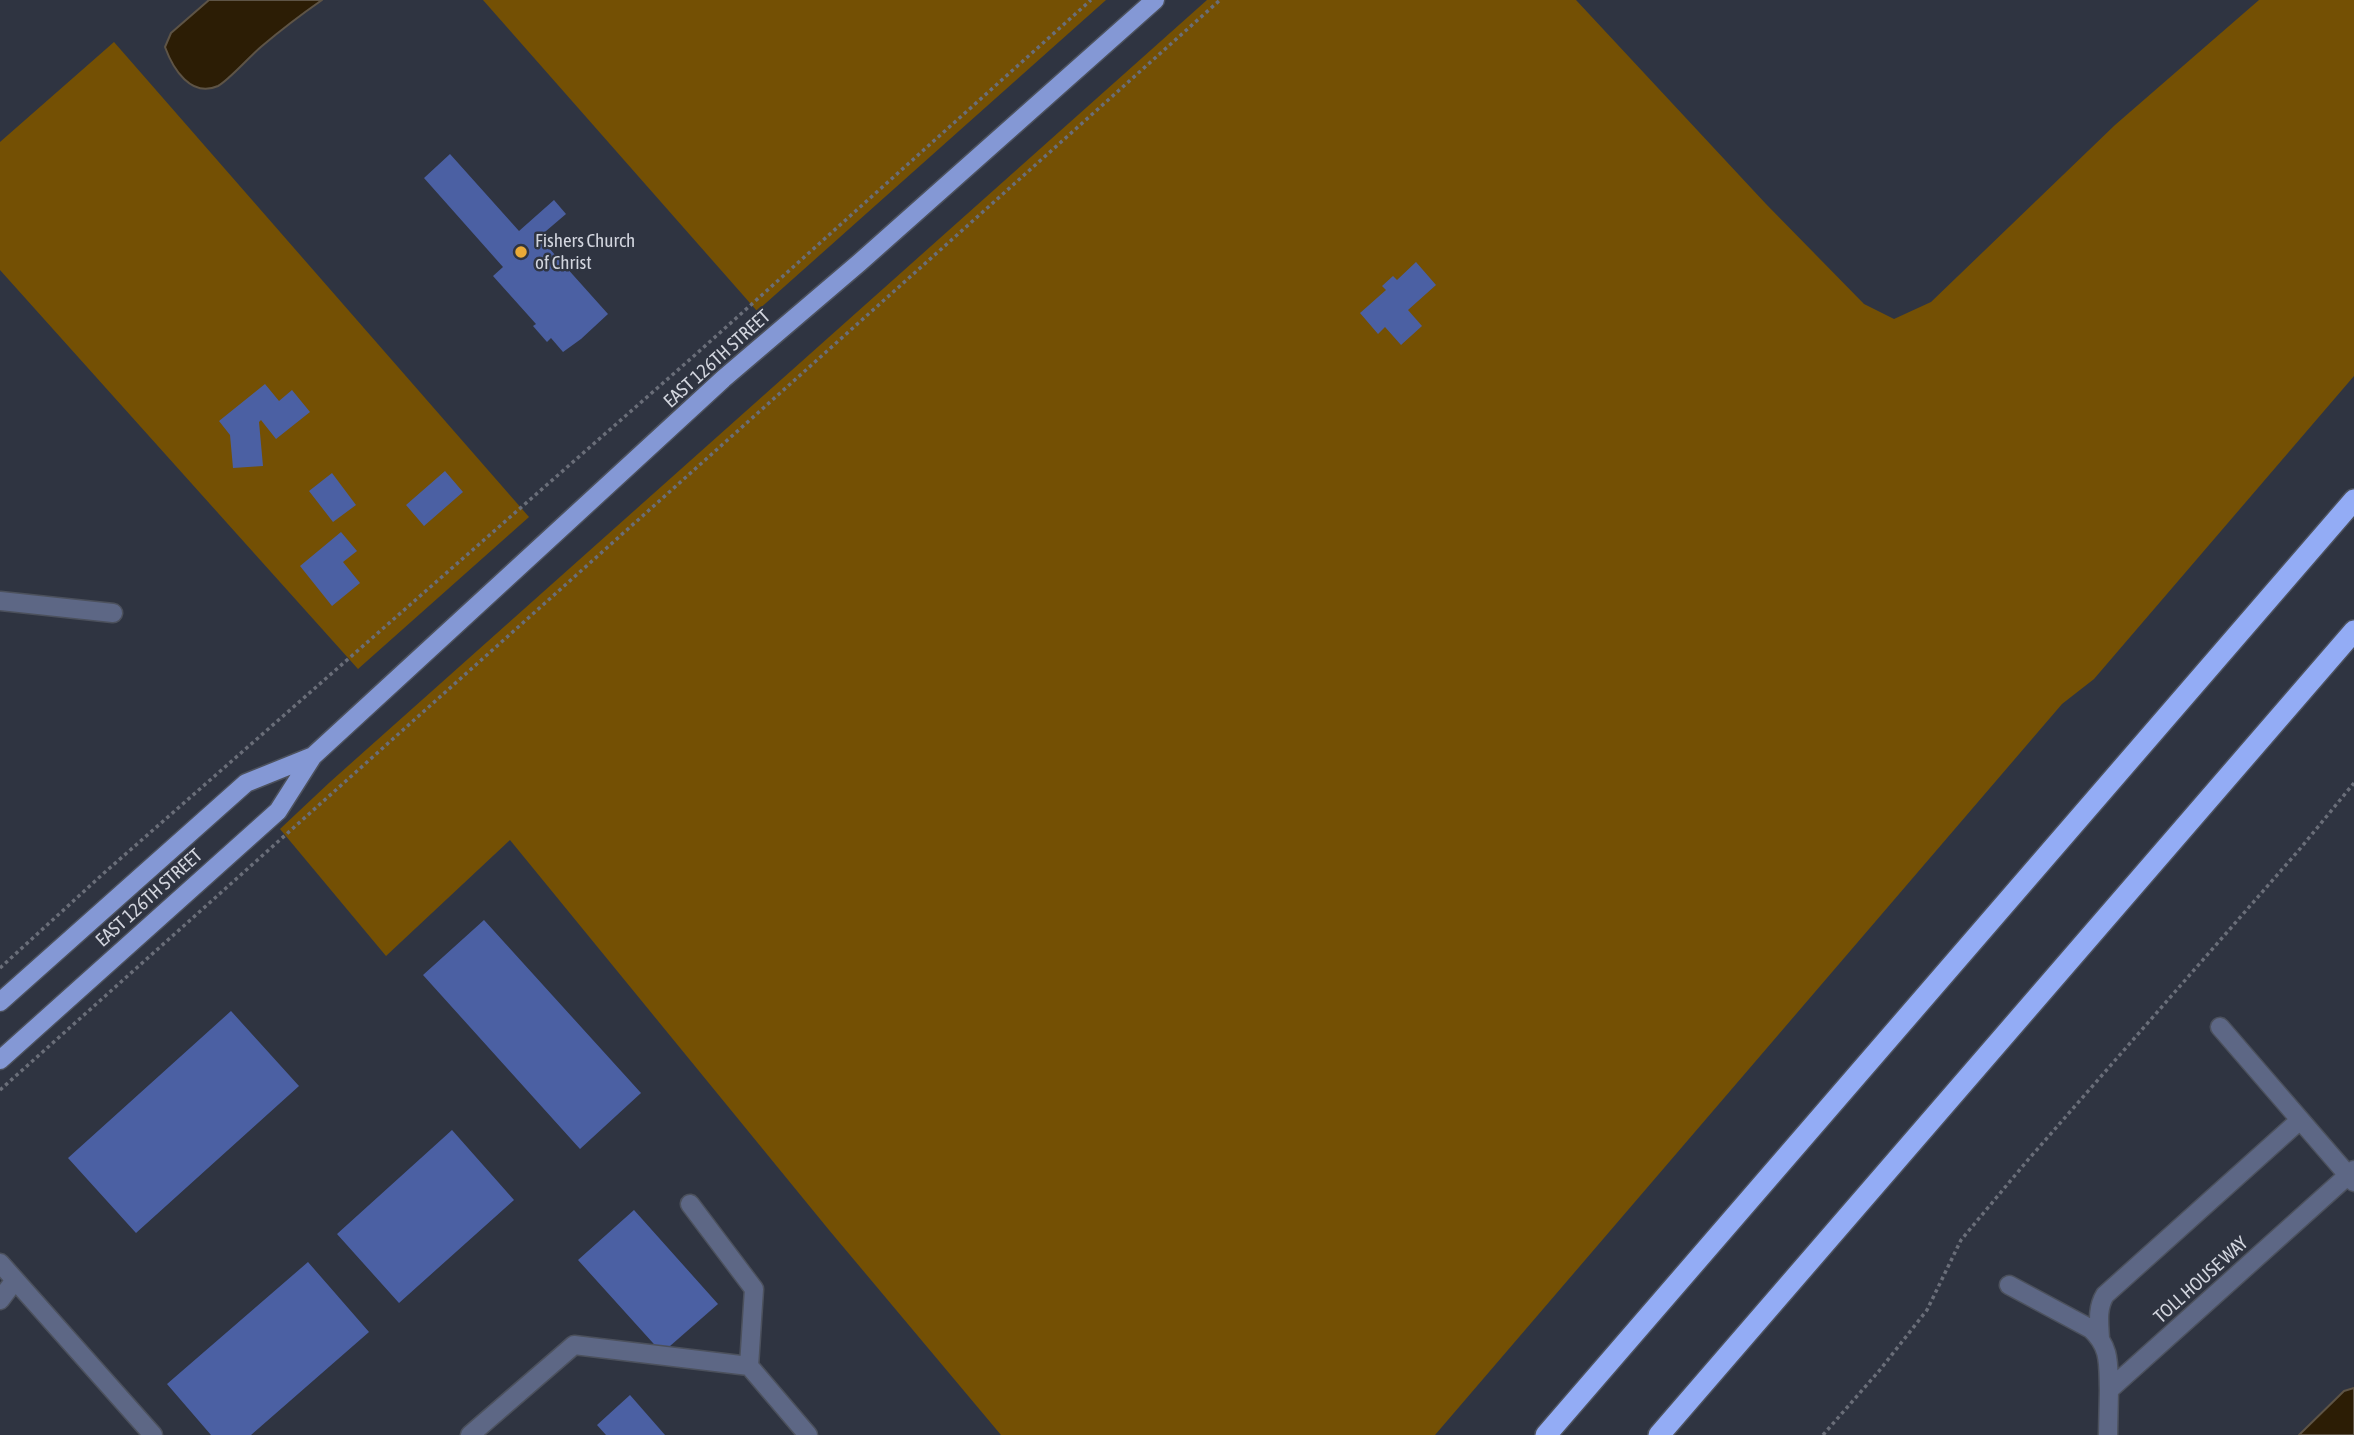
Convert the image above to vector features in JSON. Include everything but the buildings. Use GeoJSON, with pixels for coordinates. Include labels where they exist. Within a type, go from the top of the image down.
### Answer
{"type":"FeatureCollection","features":[{"type":"Feature","properties":{"kind":"highway"},"geometry":{"type":"LineString","coordinates":[[1546,1435],[2354,500]]}},
{"type":"Feature","properties":{"kind":"highway"},"geometry":{"type":"LineString","coordinates":[[1659,1435],[2354,631]]}},
{"type":"Feature","properties":{"kind":"main road","name":"EAST 126TH STREET"},"geometry":{"type":"LineString","coordinates":[[0,1060],[278,811],[313,756],[723,379],[859,263],[1155,0]]}},
{"type":"Feature","properties":{"kind":"main road","name":"EAST 126TH STREET"},"geometry":{"type":"LineString","coordinates":[[0,1002],[246,783],[313,756]]}},
{"type":"Feature","properties":{"kind":"street"},"geometry":{"type":"LineString","coordinates":[[0,601],[113,613]]}},
{"type":"Feature","properties":{"kind":"street"},"geometry":{"type":"LineString","coordinates":[[2220,1027],[2352,1176]]}},
{"type":"Feature","properties":{"kind":"street"},"geometry":{"type":"LineString","coordinates":[[2100,1338],[2100,1303],[2105,1295],[2300,1120]]}},
{"type":"Feature","properties":{"kind":"street","name":"TOLL HOUSE WAY"},"geometry":{"type":"LineString","coordinates":[[2109,1390],[2352,1176]]}},
{"type":"Feature","properties":{"kind":"street"},"geometry":{"type":"LineString","coordinates":[[690,1204],[754,1289],[749,1366]]}},
{"type":"Feature","properties":{"kind":"street"},"geometry":{"type":"LineString","coordinates":[[0,1263],[153,1435]]}},
{"type":"Feature","properties":{"kind":"street"},"geometry":{"type":"LineString","coordinates":[[0,1300],[15,1280]]}},
{"type":"Feature","properties":{"kind":"street"},"geometry":{"type":"LineString","coordinates":[[2009,1285],[2091,1329],[2100,1338],[2107,1350],[2108,1435]]}},
{"type":"Feature","properties":{"kind":"street"},"geometry":{"type":"LineString","coordinates":[[470,1435],[574,1345],[749,1366],[808,1435]]}},
{"type":"Feature","properties":{"kind":"path"},"geometry":{"type":"LineString","coordinates":[[0,968],[104,873],[695,355],[1091,0]]}},
{"type":"Feature","properties":{"kind":"path"},"geometry":{"type":"LineString","coordinates":[[0,1090],[1220,0]]}},
{"type":"Feature","properties":{"kind":"path"},"geometry":{"type":"LineString","coordinates":[[1823,1435],[1879,1371],[1927,1310],[1961,1240],[2354,783]]}},
{"type":"Feature","properties":{"kind":"shaded area"},"geometry":{"type":"Polygon","coordinates":[[[209,0],[322,0],[262,46],[222,83],[208,89],[191,85],[184,79],[165,47],[171,33],[209,0]]]}},
{"type":"Feature","properties":{"kind":"shaded area"},"geometry":{"type":"Polygon","coordinates":[[[483,0],[1106,0],[757,311],[483,0]]]}},
{"type":"Feature","properties":{"kind":"shaded area"},"geometry":{"type":"Polygon","coordinates":[[[1207,0],[1576,0],[1766,204],[1864,304],[1894,319],[1931,302],[2115,125],[2259,0],[2354,0],[2354,376],[2094,679],[2062,704],[1435,1435],[1001,1435],[829,1230],[510,840],[386,956],[280,829],[1207,0]]]}},
{"type":"Feature","properties":{"kind":"shaded area"},"geometry":{"type":"Polygon","coordinates":[[[114,42],[529,517],[358,669],[0,270],[0,142],[114,42]]]}},
{"type":"Feature","properties":{"kind":"shaded area"},"geometry":{"type":"Polygon","coordinates":[[[2354,1388],[2354,1435],[2299,1435],[2344,1391],[2354,1388]]]}},
{"type":"Feature","properties":{"kind":"place","name":"Fishers Church of Christ"},"geometry":{"type":"Point","coordinates":[521,252]}}]}
